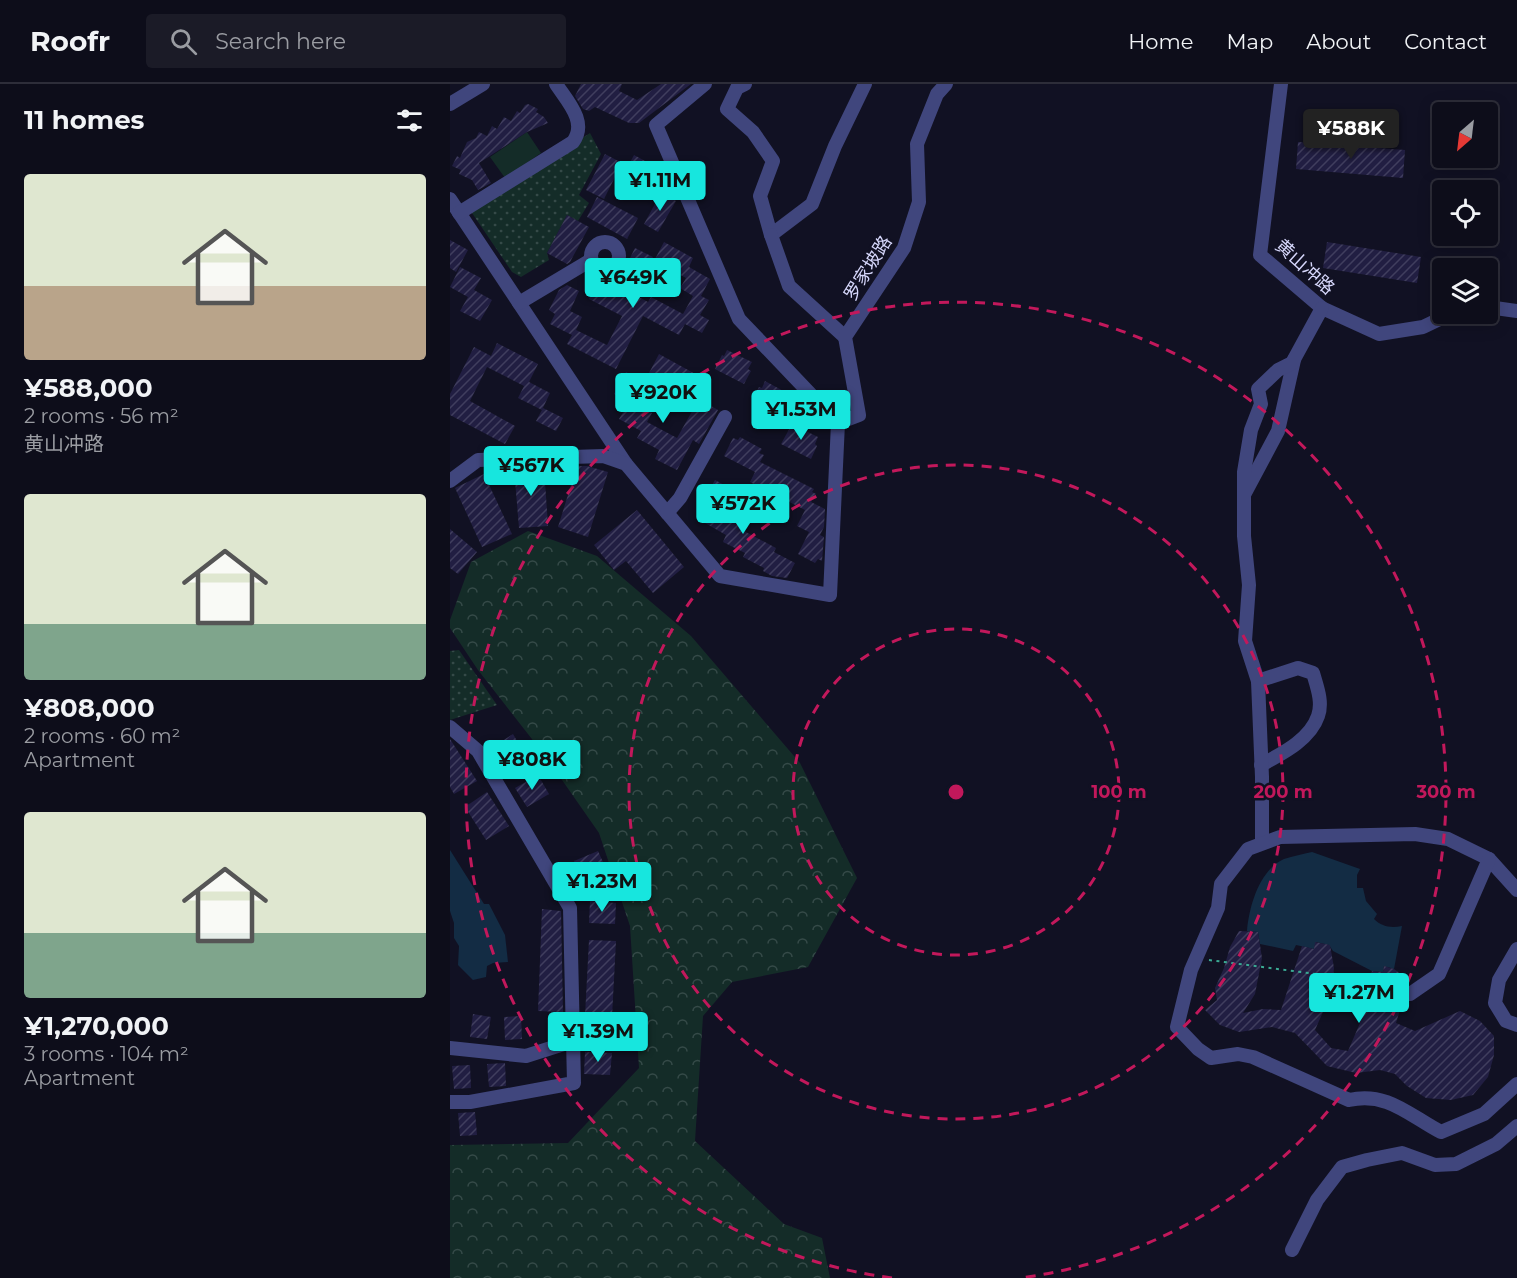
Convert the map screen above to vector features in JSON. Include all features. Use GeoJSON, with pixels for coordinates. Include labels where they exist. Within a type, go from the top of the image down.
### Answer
{"type":"FeatureCollection","features":[{"type":"Feature","properties":{"kind":"street"},"geometry":{"type":"LineString","coordinates":[[450,104],[483,84]]}},
{"type":"Feature","properties":{"kind":"street"},"geometry":{"type":"LineString","coordinates":[[459,213],[573,142],[580,128],[578,121],[556,84]]}},
{"type":"Feature","properties":{"kind":"street"},"geometry":{"type":"LineString","coordinates":[[450,199],[626,464],[720,576],[830,595],[838,423],[739,319],[656,125],[705,84]]}},
{"type":"Feature","properties":{"kind":"street"},"geometry":{"type":"LineString","coordinates":[[745,84],[737,88],[727,109],[753,132],[773,161],[760,196],[789,286],[845,337],[860,415],[838,423]]}},
{"type":"Feature","properties":{"kind":"street"},"geometry":{"type":"LineString","coordinates":[[771,235],[812,204],[865,84]]}},
{"type":"Feature","properties":{"kind":"street","name":"罗家坡路"},"geometry":{"type":"LineString","coordinates":[[845,337],[904,248],[919,202],[917,144],[937,94],[946,84]]}},
{"type":"Feature","properties":{"kind":"street","name":"黄山冲路"},"geometry":{"type":"LineString","coordinates":[[1281,84],[1260,255],[1322,308],[1379,334],[1423,327],[1432,323]]}},
{"type":"Feature","properties":{"kind":"street"},"geometry":{"type":"LineString","coordinates":[[519,303],[591,260]]}},
{"type":"Feature","properties":{"kind":"street"},"geometry":{"type":"LineString","coordinates":[[1245,493],[1278,431],[1292,363],[1322,308]]}},
{"type":"Feature","properties":{"kind":"street"},"geometry":{"type":"LineString","coordinates":[[1498,308],[1517,311]]}},
{"type":"Feature","properties":{"kind":"street"},"geometry":{"type":"LineString","coordinates":[[1262,843],[1258,681],[1245,641],[1249,585],[1244,536],[1244,472],[1251,430],[1261,404],[1258,389],[1278,370],[1292,363]]}},
{"type":"Feature","properties":{"kind":"street"},"geometry":{"type":"LineString","coordinates":[[667,513],[680,498],[724,417]]}},
{"type":"Feature","properties":{"kind":"street"},"geometry":{"type":"LineString","coordinates":[[450,481],[478,460],[603,456],[626,464]]}},
{"type":"Feature","properties":{"kind":"street"},"geometry":{"type":"LineString","coordinates":[[1258,681],[1298,668],[1313,674],[1319,695],[1318,716],[1309,730],[1291,748],[1261,765]]}},
{"type":"Feature","properties":{"kind":"street"},"geometry":{"type":"LineString","coordinates":[[450,728],[478,752],[570,908],[574,1083],[470,1102],[450,1102]]}},
{"type":"Feature","properties":{"kind":"street"},"geometry":{"type":"LineString","coordinates":[[1517,890],[1489,859],[1448,839],[1415,834],[1280,837],[1262,843],[1248,849],[1221,884],[1218,908],[1191,970],[1177,1027],[1198,1049],[1211,1058],[1238,1054],[1253,1057],[1349,1100],[1365,1096],[1395,1104],[1441,1132],[1484,1114],[1517,1084]]}},
{"type":"Feature","properties":{"kind":"street"},"geometry":{"type":"LineString","coordinates":[[1410,994],[1439,974],[1489,859]]}},
{"type":"Feature","properties":{"kind":"street"},"geometry":{"type":"LineString","coordinates":[[1517,949],[1498,980],[1495,1003],[1506,1021],[1517,1025]]}},
{"type":"Feature","properties":{"kind":"street"},"geometry":{"type":"LineString","coordinates":[[450,1048],[526,1056],[573,1041]]}},
{"type":"Feature","properties":{"kind":"street"},"geometry":{"type":"LineString","coordinates":[[1292,1250],[1317,1200],[1342,1167],[1402,1153],[1435,1165],[1456,1164],[1496,1144],[1517,1126]]}},
{"type":"Feature","properties":{"kind":"path"},"geometry":{"type":"LineString","coordinates":[[1197,957],[1218,963],[1316,974],[1361,989],[1410,994]]}},
{"type":"Feature","properties":{"kind":"green space"},"geometry":{"type":"Polygon","coordinates":[[[527,132],[541,153],[505,178],[490,157],[527,132]]]}},
{"type":"Feature","properties":{"kind":"green space"},"geometry":{"type":"Polygon","coordinates":[[[590,133],[601,154],[579,195],[589,203],[578,221],[567,215],[547,253],[549,260],[521,277],[512,272],[470,210],[590,133]]]}},
{"type":"Feature","properties":{"kind":"green space"},"geometry":{"type":"Polygon","coordinates":[[[528,531],[597,556],[691,636],[800,763],[857,878],[808,967],[732,982],[703,1016],[695,1141],[784,1224],[822,1238],[830,1278],[450,1278],[450,1145],[568,1143],[639,1068],[630,926],[599,833],[546,757],[478,670],[450,628],[450,620],[471,562],[528,531]]]}},
{"type":"Feature","properties":{"kind":"green space"},"geometry":{"type":"Polygon","coordinates":[[[459,650],[497,705],[450,720],[450,651],[459,650]]]}},
{"type":"Feature","properties":{"kind":"water"},"geometry":{"type":"Polygon","coordinates":[[[450,850],[484,904],[489,904],[505,935],[508,962],[493,963],[487,966],[486,977],[473,980],[458,965],[459,946],[454,938],[454,923],[450,911],[450,850]]]}},
{"type":"Feature","properties":{"kind":"water"},"geometry":{"type":"Polygon","coordinates":[[[1312,852],[1360,869],[1357,875],[1357,888],[1363,888],[1366,901],[1377,914],[1374,919],[1387,926],[1402,926],[1394,969],[1384,966],[1383,972],[1372,971],[1333,951],[1329,945],[1316,942],[1314,949],[1296,945],[1293,951],[1260,944],[1258,932],[1247,931],[1253,901],[1268,872],[1284,859],[1312,852]]]}},
{"type":"Feature","properties":{"kind":"building"},"geometry":{"type":"Polygon","coordinates":[[[581,84],[622,84],[619,91],[637,100],[661,84],[691,84],[639,123],[629,123],[595,107],[589,111],[583,109],[575,96],[581,84]]]}},
{"type":"Feature","properties":{"kind":"building"},"geometry":{"type":"Polygon","coordinates":[[[528,104],[538,109],[536,112],[548,123],[527,132],[479,163],[491,183],[478,190],[472,180],[459,174],[461,170],[452,166],[457,156],[460,158],[467,142],[476,138],[479,132],[487,136],[492,126],[497,129],[504,117],[511,121],[517,111],[520,113],[528,104]]]}},
{"type":"Feature","properties":{"kind":"building"},"geometry":{"type":"Polygon","coordinates":[[[1298,142],[1405,150],[1403,178],[1296,169],[1298,142]]]}},
{"type":"Feature","properties":{"kind":"building"},"geometry":{"type":"Polygon","coordinates":[[[605,154],[622,163],[604,199],[586,190],[605,154]]]}},
{"type":"Feature","properties":{"kind":"building"},"geometry":{"type":"Polygon","coordinates":[[[634,155],[667,173],[669,177],[662,191],[625,172],[634,155]]]}},
{"type":"Feature","properties":{"kind":"building"},"geometry":{"type":"Polygon","coordinates":[[[661,193],[676,201],[658,232],[644,224],[661,193]]]}},
{"type":"Feature","properties":{"kind":"building"},"geometry":{"type":"Polygon","coordinates":[[[597,197],[638,218],[627,239],[587,217],[597,197]]]}},
{"type":"Feature","properties":{"kind":"building"},"geometry":{"type":"Polygon","coordinates":[[[567,215],[589,227],[567,264],[547,253],[567,215]]]}},
{"type":"Feature","properties":{"kind":"building"},"geometry":{"type":"Polygon","coordinates":[[[450,240],[468,250],[456,272],[450,268],[450,240]]]}},
{"type":"Feature","properties":{"kind":"building"},"geometry":{"type":"Polygon","coordinates":[[[664,242],[693,258],[689,267],[710,279],[701,296],[709,300],[700,315],[709,320],[702,333],[685,324],[679,335],[643,316],[616,369],[567,344],[572,335],[550,324],[555,314],[549,310],[559,290],[567,285],[579,291],[570,311],[582,317],[576,330],[607,345],[622,316],[589,299],[601,276],[648,302],[651,297],[683,314],[693,296],[680,288],[686,278],[654,261],[664,242]]]}},
{"type":"Feature","properties":{"kind":"building"},"geometry":{"type":"Polygon","coordinates":[[[1327,242],[1421,257],[1417,283],[1323,268],[1327,242]]]}},
{"type":"Feature","properties":{"kind":"building"},"geometry":{"type":"Polygon","coordinates":[[[635,248],[653,257],[643,277],[625,268],[635,248]]]}},
{"type":"Feature","properties":{"kind":"building"},"geometry":{"type":"Polygon","coordinates":[[[460,267],[481,278],[474,290],[492,300],[480,321],[460,311],[468,297],[450,287],[460,267]]]}},
{"type":"Feature","properties":{"kind":"building"},"geometry":{"type":"Polygon","coordinates":[[[497,343],[538,364],[529,382],[550,393],[542,410],[518,398],[524,386],[487,367],[470,401],[515,426],[505,444],[450,415],[450,394],[474,347],[491,356],[497,343]]]}},
{"type":"Feature","properties":{"kind":"building"},"geometry":{"type":"Polygon","coordinates":[[[727,350],[752,362],[748,369],[751,371],[744,384],[715,369],[727,350]]]}},
{"type":"Feature","properties":{"kind":"building"},"geometry":{"type":"Polygon","coordinates":[[[659,354],[708,381],[696,402],[648,375],[659,354]]]}},
{"type":"Feature","properties":{"kind":"building"},"geometry":{"type":"Polygon","coordinates":[[[626,372],[647,383],[636,404],[652,413],[647,422],[677,438],[699,399],[718,410],[699,444],[693,440],[677,470],[655,459],[659,450],[637,438],[641,431],[619,419],[629,402],[614,394],[626,372]]]}},
{"type":"Feature","properties":{"kind":"building"},"geometry":{"type":"Polygon","coordinates":[[[765,381],[789,394],[781,416],[752,401],[765,381]]]}},
{"type":"Feature","properties":{"kind":"building"},"geometry":{"type":"Polygon","coordinates":[[[543,408],[563,418],[556,431],[536,421],[543,408]]]}},
{"type":"Feature","properties":{"kind":"building"},"geometry":{"type":"Polygon","coordinates":[[[792,424],[818,437],[811,459],[781,444],[792,424]]]}},
{"type":"Feature","properties":{"kind":"building"},"geometry":{"type":"Polygon","coordinates":[[[740,437],[762,449],[759,453],[764,455],[760,462],[814,489],[812,492],[816,494],[811,502],[825,509],[824,527],[820,535],[824,537],[822,561],[818,559],[815,563],[798,554],[809,532],[797,526],[805,510],[750,482],[755,472],[724,456],[733,438],[738,440],[740,437]]]}},
{"type":"Feature","properties":{"kind":"building"},"geometry":{"type":"Polygon","coordinates":[[[577,466],[587,466],[608,472],[588,537],[558,527],[577,466]]]}},
{"type":"Feature","properties":{"kind":"building"},"geometry":{"type":"Polygon","coordinates":[[[544,467],[548,526],[519,528],[514,468],[544,467]]]}},
{"type":"Feature","properties":{"kind":"building"},"geometry":{"type":"Polygon","coordinates":[[[484,474],[512,534],[482,547],[455,488],[484,474]]]}},
{"type":"Feature","properties":{"kind":"building"},"geometry":{"type":"Polygon","coordinates":[[[715,480],[732,489],[730,493],[732,494],[724,509],[738,516],[734,522],[743,527],[742,530],[776,548],[774,552],[795,563],[787,578],[772,576],[763,571],[764,568],[743,557],[745,553],[723,542],[726,535],[705,523],[714,507],[703,501],[715,480]]]}},
{"type":"Feature","properties":{"kind":"building"},"geometry":{"type":"Polygon","coordinates":[[[637,510],[684,567],[653,593],[626,561],[614,570],[594,545],[637,510]]]}},
{"type":"Feature","properties":{"kind":"building"},"geometry":{"type":"Polygon","coordinates":[[[450,529],[477,552],[458,574],[450,568],[450,529]]]}},
{"type":"Feature","properties":{"kind":"building"},"geometry":{"type":"Polygon","coordinates":[[[513,734],[524,753],[502,767],[491,748],[513,734]]]}},
{"type":"Feature","properties":{"kind":"building"},"geometry":{"type":"Polygon","coordinates":[[[450,739],[477,781],[454,794],[450,787],[450,739]]]}},
{"type":"Feature","properties":{"kind":"building"},"geometry":{"type":"Polygon","coordinates":[[[538,775],[549,794],[527,807],[515,788],[538,775]]]}},
{"type":"Feature","properties":{"kind":"building"},"geometry":{"type":"Polygon","coordinates":[[[487,792],[509,826],[486,840],[465,807],[487,792]]]}},
{"type":"Feature","properties":{"kind":"building"},"geometry":{"type":"Polygon","coordinates":[[[598,851],[607,871],[583,881],[574,861],[598,851]]]}},
{"type":"Feature","properties":{"kind":"building"},"geometry":{"type":"Polygon","coordinates":[[[590,901],[616,903],[615,924],[589,923],[590,901]]]}},
{"type":"Feature","properties":{"kind":"building"},"geometry":{"type":"Polygon","coordinates":[[[542,909],[561,911],[563,1012],[538,1011],[542,909]]]}},
{"type":"Feature","properties":{"kind":"building"},"geometry":{"type":"Polygon","coordinates":[[[1239,931],[1258,932],[1262,958],[1255,994],[1243,1013],[1263,1009],[1281,1010],[1302,946],[1314,949],[1315,942],[1330,945],[1334,968],[1331,994],[1315,1030],[1331,1048],[1348,1051],[1360,1023],[1372,971],[1383,972],[1384,966],[1394,969],[1410,981],[1402,991],[1403,1000],[1396,1023],[1415,1031],[1460,1011],[1480,1021],[1494,1036],[1494,1055],[1488,1077],[1473,1095],[1451,1100],[1426,1098],[1407,1086],[1395,1074],[1380,1070],[1356,1073],[1327,1066],[1295,1033],[1272,1027],[1239,1032],[1220,1025],[1205,1010],[1217,1000],[1215,988],[1230,947],[1239,931]]]}},
{"type":"Feature","properties":{"kind":"building"},"geometry":{"type":"Polygon","coordinates":[[[589,940],[616,941],[611,1036],[584,1035],[589,940]]]}},
{"type":"Feature","properties":{"kind":"building"},"geometry":{"type":"Polygon","coordinates":[[[473,1014],[491,1017],[487,1039],[470,1037],[473,1014]]]}},
{"type":"Feature","properties":{"kind":"building"},"geometry":{"type":"Polygon","coordinates":[[[521,1016],[522,1039],[505,1040],[504,1017],[521,1016]]]}},
{"type":"Feature","properties":{"kind":"building"},"geometry":{"type":"Polygon","coordinates":[[[585,1052],[612,1053],[610,1075],[584,1074],[585,1052]]]}},
{"type":"Feature","properties":{"kind":"building"},"geometry":{"type":"Polygon","coordinates":[[[505,1063],[506,1086],[489,1087],[487,1064],[505,1063]]]}},
{"type":"Feature","properties":{"kind":"building"},"geometry":{"type":"Polygon","coordinates":[[[470,1065],[471,1088],[454,1089],[452,1066],[470,1065]]]}},
{"type":"Feature","properties":{"kind":"building"},"geometry":{"type":"Polygon","coordinates":[[[475,1112],[477,1135],[460,1136],[458,1113],[475,1112]]]}}]}
